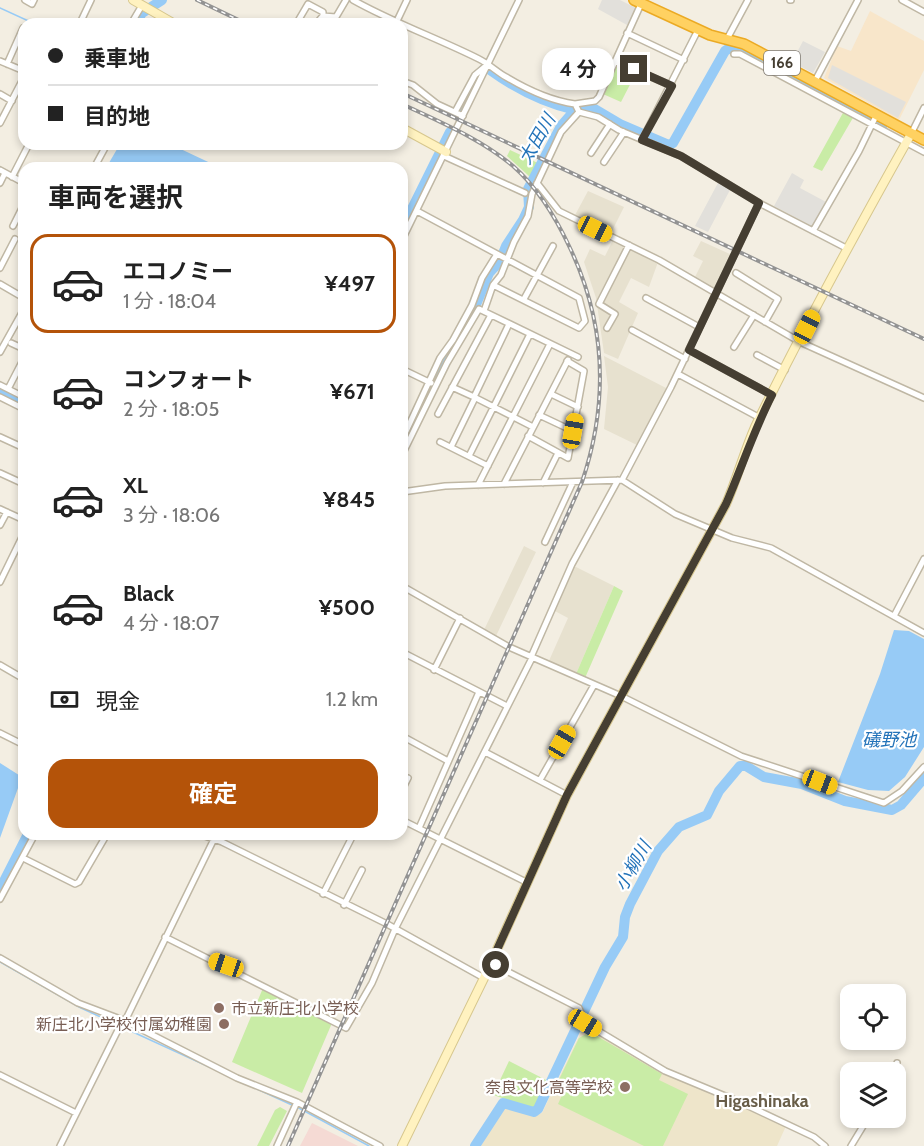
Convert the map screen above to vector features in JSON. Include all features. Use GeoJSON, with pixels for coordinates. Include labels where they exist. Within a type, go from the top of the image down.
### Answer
{"type":"FeatureCollection","features":[{"type":"Feature","properties":{"kind":"highway","name":"166"},"geometry":{"type":"LineString","coordinates":[[636,1],[698,30],[744,44],[801,80],[815,81],[852,108],[908,139],[924,140]]}},
{"type":"Feature","properties":{"kind":"street"},"geometry":{"type":"LineString","coordinates":[[25,0],[32,4],[34,0]]}},
{"type":"Feature","properties":{"kind":"street"},"geometry":{"type":"LineString","coordinates":[[83,18],[92,0]]}},
{"type":"Feature","properties":{"kind":"street"},"geometry":{"type":"LineString","coordinates":[[133,0],[141,7],[163,18]]}},
{"type":"Feature","properties":{"kind":"street"},"geometry":{"type":"LineString","coordinates":[[300,18],[308,3],[322,12],[323,16],[336,17],[346,0]]}},
{"type":"Feature","properties":{"kind":"street"},"geometry":{"type":"LineString","coordinates":[[353,0],[387,18]]}},
{"type":"Feature","properties":{"kind":"street"},"geometry":{"type":"LineString","coordinates":[[398,18],[407,0]]}},
{"type":"Feature","properties":{"kind":"street"},"geometry":{"type":"LineString","coordinates":[[408,228],[443,152],[519,0]]}},
{"type":"Feature","properties":{"kind":"street"},"geometry":{"type":"LineString","coordinates":[[727,39],[748,0]]}},
{"type":"Feature","properties":{"kind":"street"},"geometry":{"type":"LineString","coordinates":[[815,81],[858,0]]}},
{"type":"Feature","properties":{"kind":"street"},"geometry":{"type":"LineString","coordinates":[[408,26],[420,30],[489,64],[517,83],[554,99],[575,104],[595,101],[599,97],[627,33],[636,1]]}},
{"type":"Feature","properties":{"kind":"street"},"geometry":{"type":"LineString","coordinates":[[906,1],[924,12]]}},
{"type":"Feature","properties":{"kind":"street"},"geometry":{"type":"LineString","coordinates":[[135,18],[141,7]]}},
{"type":"Feature","properties":{"kind":"street"},"geometry":{"type":"LineString","coordinates":[[642,140],[672,86],[698,30]]}},
{"type":"Feature","properties":{"kind":"street"},"geometry":{"type":"LineString","coordinates":[[627,33],[684,60]]}},
{"type":"Feature","properties":{"kind":"street"},"geometry":{"type":"LineString","coordinates":[[7,64],[18,39]]}},
{"type":"Feature","properties":{"kind":"street"},"geometry":{"type":"LineString","coordinates":[[734,54],[740,54],[801,80],[852,108]]}},
{"type":"Feature","properties":{"kind":"street"},"geometry":{"type":"LineString","coordinates":[[0,61],[18,69]]}},
{"type":"Feature","properties":{"kind":"street"},"geometry":{"type":"LineString","coordinates":[[615,61],[672,86]]}},
{"type":"Feature","properties":{"kind":"street"},"geometry":{"type":"LineString","coordinates":[[456,112],[475,75],[489,64]]}},
{"type":"Feature","properties":{"kind":"street"},"geometry":{"type":"LineString","coordinates":[[408,84],[463,116]]}},
{"type":"Feature","properties":{"kind":"street"},"geometry":{"type":"LineString","coordinates":[[0,123],[18,89]]}},
{"type":"Feature","properties":{"kind":"street"},"geometry":{"type":"LineString","coordinates":[[0,94],[12,101]]}},
{"type":"Feature","properties":{"kind":"street"},"geometry":{"type":"LineString","coordinates":[[575,104],[579,112]]}},
{"type":"Feature","properties":{"kind":"street"},"geometry":{"type":"LineString","coordinates":[[402,1146],[484,978],[567,795],[711,530],[740,474],[760,418],[924,108]]}},
{"type":"Feature","properties":{"kind":"street"},"geometry":{"type":"LineString","coordinates":[[579,112],[591,113],[624,132],[681,156],[759,203],[848,249]]}},
{"type":"Feature","properties":{"kind":"street"},"geometry":{"type":"LineString","coordinates":[[484,311],[493,285],[506,264],[506,258],[528,216],[532,194],[561,132],[579,112]]}},
{"type":"Feature","properties":{"kind":"street"},"geometry":{"type":"LineString","coordinates":[[813,231],[860,151],[874,120]]}},
{"type":"Feature","properties":{"kind":"street"},"geometry":{"type":"LineString","coordinates":[[590,153],[610,124]]}},
{"type":"Feature","properties":{"kind":"street"},"geometry":{"type":"LineString","coordinates":[[408,132],[443,152],[525,193]]}},
{"type":"Feature","properties":{"kind":"street"},"geometry":{"type":"LineString","coordinates":[[604,162],[624,132]]}},
{"type":"Feature","properties":{"kind":"street"},"geometry":{"type":"LineString","coordinates":[[908,139],[924,152]]}},
{"type":"Feature","properties":{"kind":"street"},"geometry":{"type":"LineString","coordinates":[[12,177],[18,165]]}},
{"type":"Feature","properties":{"kind":"street"},"geometry":{"type":"LineString","coordinates":[[0,183],[3,172],[18,180]]}},
{"type":"Feature","properties":{"kind":"street"},"geometry":{"type":"LineString","coordinates":[[537,183],[559,211],[629,245],[800,342],[924,398]]}},
{"type":"Feature","properties":{"kind":"street"},"geometry":{"type":"LineString","coordinates":[[165,937],[267,986],[346,1028],[372,982],[395,929],[485,752],[531,657],[572,564],[678,374],[759,203]]}},
{"type":"Feature","properties":{"kind":"street"},"geometry":{"type":"LineString","coordinates":[[417,211],[579,298],[585,321],[579,328],[493,285]]}},
{"type":"Feature","properties":{"kind":"street"},"geometry":{"type":"LineString","coordinates":[[13,226],[18,216]]}},
{"type":"Feature","properties":{"kind":"street"},"geometry":{"type":"LineString","coordinates":[[0,268],[15,239]]}},
{"type":"Feature","properties":{"kind":"street"},"geometry":{"type":"LineString","coordinates":[[607,328],[615,314],[599,304],[629,245]]}},
{"type":"Feature","properties":{"kind":"street"},"geometry":{"type":"LineString","coordinates":[[524,299],[553,246]]}},
{"type":"Feature","properties":{"kind":"street"},"geometry":{"type":"LineString","coordinates":[[408,427],[429,382],[472,305],[482,278],[497,254]]}},
{"type":"Feature","properties":{"kind":"street"},"geometry":{"type":"LineString","coordinates":[[736,273],[778,299],[765,322]]}},
{"type":"Feature","properties":{"kind":"street"},"geometry":{"type":"LineString","coordinates":[[0,284],[18,294]]}},
{"type":"Feature","properties":{"kind":"street"},"geometry":{"type":"LineString","coordinates":[[646,298],[699,327]]}},
{"type":"Feature","properties":{"kind":"street"},"geometry":{"type":"LineString","coordinates":[[408,442],[435,386],[479,309],[578,357]]}},
{"type":"Feature","properties":{"kind":"street"},"geometry":{"type":"LineString","coordinates":[[438,414],[491,315]]}},
{"type":"Feature","properties":{"kind":"street"},"geometry":{"type":"LineString","coordinates":[[734,347],[754,315]]}},
{"type":"Feature","properties":{"kind":"street"},"geometry":{"type":"LineString","coordinates":[[0,352],[18,320]]}},
{"type":"Feature","properties":{"kind":"street"},"geometry":{"type":"LineString","coordinates":[[451,447],[509,324]]}},
{"type":"Feature","properties":{"kind":"street"},"geometry":{"type":"LineString","coordinates":[[632,330],[685,359]]}},
{"type":"Feature","properties":{"kind":"street"},"geometry":{"type":"LineString","coordinates":[[469,456],[530,334]]}},
{"type":"Feature","properties":{"kind":"street"},"geometry":{"type":"LineString","coordinates":[[11,342],[18,346]]}},
{"type":"Feature","properties":{"kind":"street"},"geometry":{"type":"LineString","coordinates":[[478,485],[550,344]]}},
{"type":"Feature","properties":{"kind":"street"},"geometry":{"type":"LineString","coordinates":[[689,350],[772,395]]}},
{"type":"Feature","properties":{"kind":"street"},"geometry":{"type":"LineString","coordinates":[[504,484],[571,354]]}},
{"type":"Feature","properties":{"kind":"street"},"geometry":{"type":"LineString","coordinates":[[758,355],[785,370]]}},
{"type":"Feature","properties":{"kind":"street"},"geometry":{"type":"LineString","coordinates":[[528,436],[568,458],[584,371],[567,361]]}},
{"type":"Feature","properties":{"kind":"street"},"geometry":{"type":"LineString","coordinates":[[8,389],[18,370]]}},
{"type":"Feature","properties":{"kind":"street"},"geometry":{"type":"LineString","coordinates":[[408,372],[435,386]]}},
{"type":"Feature","properties":{"kind":"street"},"geometry":{"type":"LineString","coordinates":[[678,374],[760,418]]}},
{"type":"Feature","properties":{"kind":"street"},"geometry":{"type":"LineString","coordinates":[[0,385],[18,394]]}},
{"type":"Feature","properties":{"kind":"street"},"geometry":{"type":"LineString","coordinates":[[452,387],[533,427]]}},
{"type":"Feature","properties":{"kind":"street"},"geometry":{"type":"LineString","coordinates":[[551,394],[578,407]]}},
{"type":"Feature","properties":{"kind":"street"},"geometry":{"type":"LineString","coordinates":[[0,397],[18,406]]}},
{"type":"Feature","properties":{"kind":"street"},"geometry":{"type":"LineString","coordinates":[[539,416],[573,431]]}},
{"type":"Feature","properties":{"kind":"street"},"geometry":{"type":"LineString","coordinates":[[0,436],[18,445]]}},
{"type":"Feature","properties":{"kind":"street"},"geometry":{"type":"LineString","coordinates":[[440,442],[488,466]]}},
{"type":"Feature","properties":{"kind":"street"},"geometry":{"type":"LineString","coordinates":[[543,483],[558,453]]}},
{"type":"Feature","properties":{"kind":"street"},"geometry":{"type":"LineString","coordinates":[[0,472],[18,481]]}},
{"type":"Feature","properties":{"kind":"street"},"geometry":{"type":"LineString","coordinates":[[408,491],[478,485],[620,480],[675,514],[711,530],[771,548],[924,633]]}},
{"type":"Feature","properties":{"kind":"street"},"geometry":{"type":"LineString","coordinates":[[545,542],[573,482]]}},
{"type":"Feature","properties":{"kind":"street"},"geometry":{"type":"LineString","coordinates":[[0,509],[18,517]]}},
{"type":"Feature","properties":{"kind":"street"},"geometry":{"type":"LineString","coordinates":[[0,525],[7,512]]}},
{"type":"Feature","properties":{"kind":"street"},"geometry":{"type":"LineString","coordinates":[[0,582],[18,545]]}},
{"type":"Feature","properties":{"kind":"street"},"geometry":{"type":"LineString","coordinates":[[894,616],[924,559]]}},
{"type":"Feature","properties":{"kind":"street"},"geometry":{"type":"LineString","coordinates":[[408,589],[531,657],[621,696],[763,765],[884,802],[902,791],[924,767]]}},
{"type":"Feature","properties":{"kind":"street"},"geometry":{"type":"LineString","coordinates":[[434,670],[460,618]]}},
{"type":"Feature","properties":{"kind":"street"},"geometry":{"type":"LineString","coordinates":[[408,655],[507,706]]}},
{"type":"Feature","properties":{"kind":"street"},"geometry":{"type":"LineString","coordinates":[[0,665],[18,676]]}},
{"type":"Feature","properties":{"kind":"street"},"geometry":{"type":"LineString","coordinates":[[540,780],[594,685]]}},
{"type":"Feature","properties":{"kind":"street"},"geometry":{"type":"LineString","coordinates":[[419,828],[479,692]]}},
{"type":"Feature","properties":{"kind":"street"},"geometry":{"type":"LineString","coordinates":[[0,733],[18,742]]}},
{"type":"Feature","properties":{"kind":"street"},"geometry":{"type":"LineString","coordinates":[[408,739],[448,761]]}},
{"type":"Feature","properties":{"kind":"street"},"geometry":{"type":"LineString","coordinates":[[485,752],[567,795]]}},
{"type":"Feature","properties":{"kind":"street"},"geometry":{"type":"LineString","coordinates":[[408,823],[526,882]]}},
{"type":"Feature","properties":{"kind":"street"},"geometry":{"type":"LineString","coordinates":[[0,899],[31,840]]}},
{"type":"Feature","properties":{"kind":"street"},"geometry":{"type":"LineString","coordinates":[[23,858],[75,884],[79,882],[104,840]]}},
{"type":"Feature","properties":{"kind":"street"},"geometry":{"type":"LineString","coordinates":[[60,1146],[215,840]]}},
{"type":"Feature","properties":{"kind":"street"},"geometry":{"type":"LineString","coordinates":[[220,840],[395,929],[484,978]]}},
{"type":"Feature","properties":{"kind":"street"},"geometry":{"type":"LineString","coordinates":[[323,894],[350,840]]}},
{"type":"Feature","properties":{"kind":"street"},"geometry":{"type":"LineString","coordinates":[[344,905],[362,870]]}},
{"type":"Feature","properties":{"kind":"street"},"geometry":{"type":"LineString","coordinates":[[0,958],[78,1003],[124,1020],[237,1078],[297,1102],[380,1146]]}},
{"type":"Feature","properties":{"kind":"street"},"geometry":{"type":"LineString","coordinates":[[491,963],[579,1008],[585,1023],[665,1071],[751,1107],[814,1137],[825,1146]]}},
{"type":"Feature","properties":{"kind":"street"},"geometry":{"type":"LineString","coordinates":[[0,1075],[76,1113]]}},
{"type":"Feature","properties":{"kind":"street"},"geometry":{"type":"LineString","coordinates":[[277,1146],[297,1102]]}},
{"type":"Feature","properties":{"kind":"street"},"geometry":{"type":"LineString","coordinates":[[851,1146],[862,1128]]}},
{"type":"Feature","properties":{"kind":"shaded area"},"geometry":{"type":"Polygon","coordinates":[[[602,0],[620,0],[636,8],[627,25],[598,9],[602,0]]]}},
{"type":"Feature","properties":{"kind":"shaded area"},"geometry":{"type":"Polygon","coordinates":[[[870,11],[924,41],[924,70],[899,120],[824,78],[837,46],[851,51],[870,11]]]}},
{"type":"Feature","properties":{"kind":"shaded area"},"geometry":{"type":"Polygon","coordinates":[[[803,41],[825,52],[813,73],[792,62],[803,41]]]}},
{"type":"Feature","properties":{"kind":"shaded area"},"geometry":{"type":"Polygon","coordinates":[[[832,65],[906,102],[898,118],[828,78],[832,65]]]}},
{"type":"Feature","properties":{"kind":"shaded area"},"geometry":{"type":"Polygon","coordinates":[[[792,173],[804,180],[800,188],[828,203],[814,227],[774,206],[792,173]]]}},
{"type":"Feature","properties":{"kind":"shaded area"},"geometry":{"type":"Polygon","coordinates":[[[719,181],[731,188],[708,232],[695,226],[719,181]]]}},
{"type":"Feature","properties":{"kind":"shaded area"},"geometry":{"type":"Polygon","coordinates":[[[588,191],[624,207],[610,235],[574,217],[588,191]]]}},
{"type":"Feature","properties":{"kind":"shaded area"},"geometry":{"type":"Polygon","coordinates":[[[613,240],[658,262],[649,287],[631,278],[619,302],[638,313],[618,359],[604,353],[596,298],[584,262],[590,249],[605,256],[613,240]]]}},
{"type":"Feature","properties":{"kind":"shaded area"},"geometry":{"type":"Polygon","coordinates":[[[701,241],[732,255],[715,287],[711,288],[694,279],[703,261],[693,256],[701,241]]]}},
{"type":"Feature","properties":{"kind":"shaded area"},"geometry":{"type":"Polygon","coordinates":[[[604,356],[668,389],[639,446],[604,429],[608,387],[604,356]]]}},
{"type":"Feature","properties":{"kind":"shaded area"},"geometry":{"type":"Polygon","coordinates":[[[524,546],[536,552],[496,636],[484,630],[524,546]]]}},
{"type":"Feature","properties":{"kind":"shaded area"},"geometry":{"type":"Polygon","coordinates":[[[574,566],[614,586],[576,674],[548,663],[568,618],[553,610],[574,566]]]}},
{"type":"Feature","properties":{"kind":"shaded area","name":"奈良文化高等学校"},"geometry":{"type":"Polygon","coordinates":[[[584,1026],[665,1074],[786,1126],[777,1146],[481,1146],[504,1105],[531,1116],[542,1113],[584,1026]]]}},
{"type":"Feature","properties":{"kind":"shaded area"},"geometry":{"type":"Polygon","coordinates":[[[312,1123],[358,1146],[300,1146],[312,1123]]]}},
{"type":"Feature","properties":{"kind":"green space"},"geometry":{"type":"Polygon","coordinates":[[[616,64],[636,73],[621,102],[603,94],[616,64]]]}},
{"type":"Feature","properties":{"kind":"green space"},"geometry":{"type":"Polygon","coordinates":[[[844,111],[854,116],[822,171],[813,167],[844,111]]]}},
{"type":"Feature","properties":{"kind":"green space"},"geometry":{"type":"Polygon","coordinates":[[[510,150],[540,164],[530,177],[507,156],[510,150]]]}},
{"type":"Feature","properties":{"kind":"green space"},"geometry":{"type":"Polygon","coordinates":[[[614,586],[623,591],[585,678],[576,674],[614,586]]]}},
{"type":"Feature","properties":{"kind":"green space"},"geometry":{"type":"Polygon","coordinates":[[[263,988],[332,1023],[302,1093],[232,1062],[263,988]]]}},
{"type":"Feature","properties":{"kind":"green space"},"geometry":{"type":"Polygon","coordinates":[[[590,1032],[662,1074],[659,1080],[688,1094],[663,1146],[644,1146],[558,1104],[563,1093],[555,1088],[579,1038],[590,1032]]]}},
{"type":"Feature","properties":{"kind":"green space"},"geometry":{"type":"Polygon","coordinates":[[[509,1061],[548,1081],[536,1109],[493,1095],[509,1061]]]}},
{"type":"Feature","properties":{"kind":"green space"},"geometry":{"type":"Polygon","coordinates":[[[280,1107],[287,1111],[269,1146],[257,1146],[275,1110],[280,1107]]]}},
{"type":"Feature","properties":{"kind":"water"},"geometry":{"type":"Polygon","coordinates":[[[116,150],[183,150],[208,162],[110,162],[116,150]]]}},
{"type":"Feature","properties":{"kind":"water","name":"礒野池"},"geometry":{"type":"Polygon","coordinates":[[[894,630],[909,631],[924,639],[924,747],[905,777],[889,791],[868,790],[838,782],[880,674],[894,630]]]}},
{"type":"Feature","properties":{"kind":"water"},"geometry":{"type":"Polygon","coordinates":[[[0,763],[18,774],[18,788],[0,838],[0,763]]]}},
{"type":"Feature","properties":{"kind":"waterway"},"geometry":{"type":"LineString","coordinates":[[139,18],[142,13],[162,0]]}},
{"type":"Feature","properties":{"kind":"waterway"},"geometry":{"type":"LineString","coordinates":[[0,8],[22,18]]}},
{"type":"Feature","properties":{"kind":"waterway","name":"太田川"},"geometry":{"type":"LineString","coordinates":[[408,436],[443,360],[475,307],[489,273],[500,261],[506,246],[523,220],[529,207],[528,189],[561,126],[575,110],[593,108],[620,124],[669,145],[673,143],[725,51],[731,47],[749,53],[882,127]]}},
{"type":"Feature","properties":{"kind":"waterway"},"geometry":{"type":"LineString","coordinates":[[460,112],[474,81],[483,70]]}},
{"type":"Feature","properties":{"kind":"waterway"},"geometry":{"type":"LineString","coordinates":[[490,70],[531,94],[575,110]]}},
{"type":"Feature","properties":{"kind":"waterway"},"geometry":{"type":"LineString","coordinates":[[408,217],[450,132]]}},
{"type":"Feature","properties":{"kind":"waterway"},"geometry":{"type":"LineString","coordinates":[[0,390],[18,400]]}},
{"type":"Feature","properties":{"kind":"waterway","name":"小柳川"},"geometry":{"type":"LineString","coordinates":[[475,1146],[503,1103],[534,1112],[538,1109],[605,967],[623,937],[625,917],[630,904],[658,851],[679,827],[707,815],[719,791],[740,766],[746,766],[764,777],[802,784],[845,801],[892,810],[901,805],[924,778]]}},
{"type":"Feature","properties":{"kind":"waterway","name":"太田川"},"geometry":{"type":"LineString","coordinates":[[0,889],[25,840]]}},
{"type":"Feature","properties":{"kind":"waterway"},"geometry":{"type":"LineString","coordinates":[[0,962],[81,1008],[118,1025]]}},
{"type":"Feature","properties":{"kind":"waterway"},"geometry":{"type":"LineString","coordinates":[[122,1027],[292,1105]]}},
{"type":"Feature","properties":{"kind":"waterway"},"geometry":{"type":"LineString","coordinates":[[297,1107],[369,1146]]}},
{"type":"Feature","properties":{"kind":"railway"},"geometry":{"type":"LineString","coordinates":[[197,0],[234,18]]}},
{"type":"Feature","properties":{"kind":"railway"},"geometry":{"type":"LineString","coordinates":[[408,96],[924,339]]}},
{"type":"Feature","properties":{"kind":"railway"},"geometry":{"type":"LineString","coordinates":[[288,1146],[582,482],[597,422],[600,393],[597,334],[582,277],[559,226],[530,184],[501,156],[460,132],[408,107]]}},
{"type":"Feature","properties":{"kind":"place","name":"市立新庄北小学校"},"geometry":{"type":"Point","coordinates":[219,1008]}},
{"type":"Feature","properties":{"kind":"place","name":"新庄北小学校付属幼稚園"},"geometry":{"type":"Point","coordinates":[224,1024]}},
{"type":"Feature","properties":{"kind":"place","name":"奈良文化高等学校"},"geometry":{"type":"Point","coordinates":[625,1087]}},
{"type":"Feature","properties":{"kind":"district","name":"Higashinaka"},"geometry":{"type":"Point","coordinates":[762,1101]}},
{"type":"Feature","properties":{"kind":"route"},"geometry":{"type":"LineString","coordinates":[[496,965],[491,963],[563,802],[726,504],[740,474],[754,430],[772,395],[689,350],[759,203],[681,156],[642,140],[656,111],[672,86],[634,69]]}}]}
